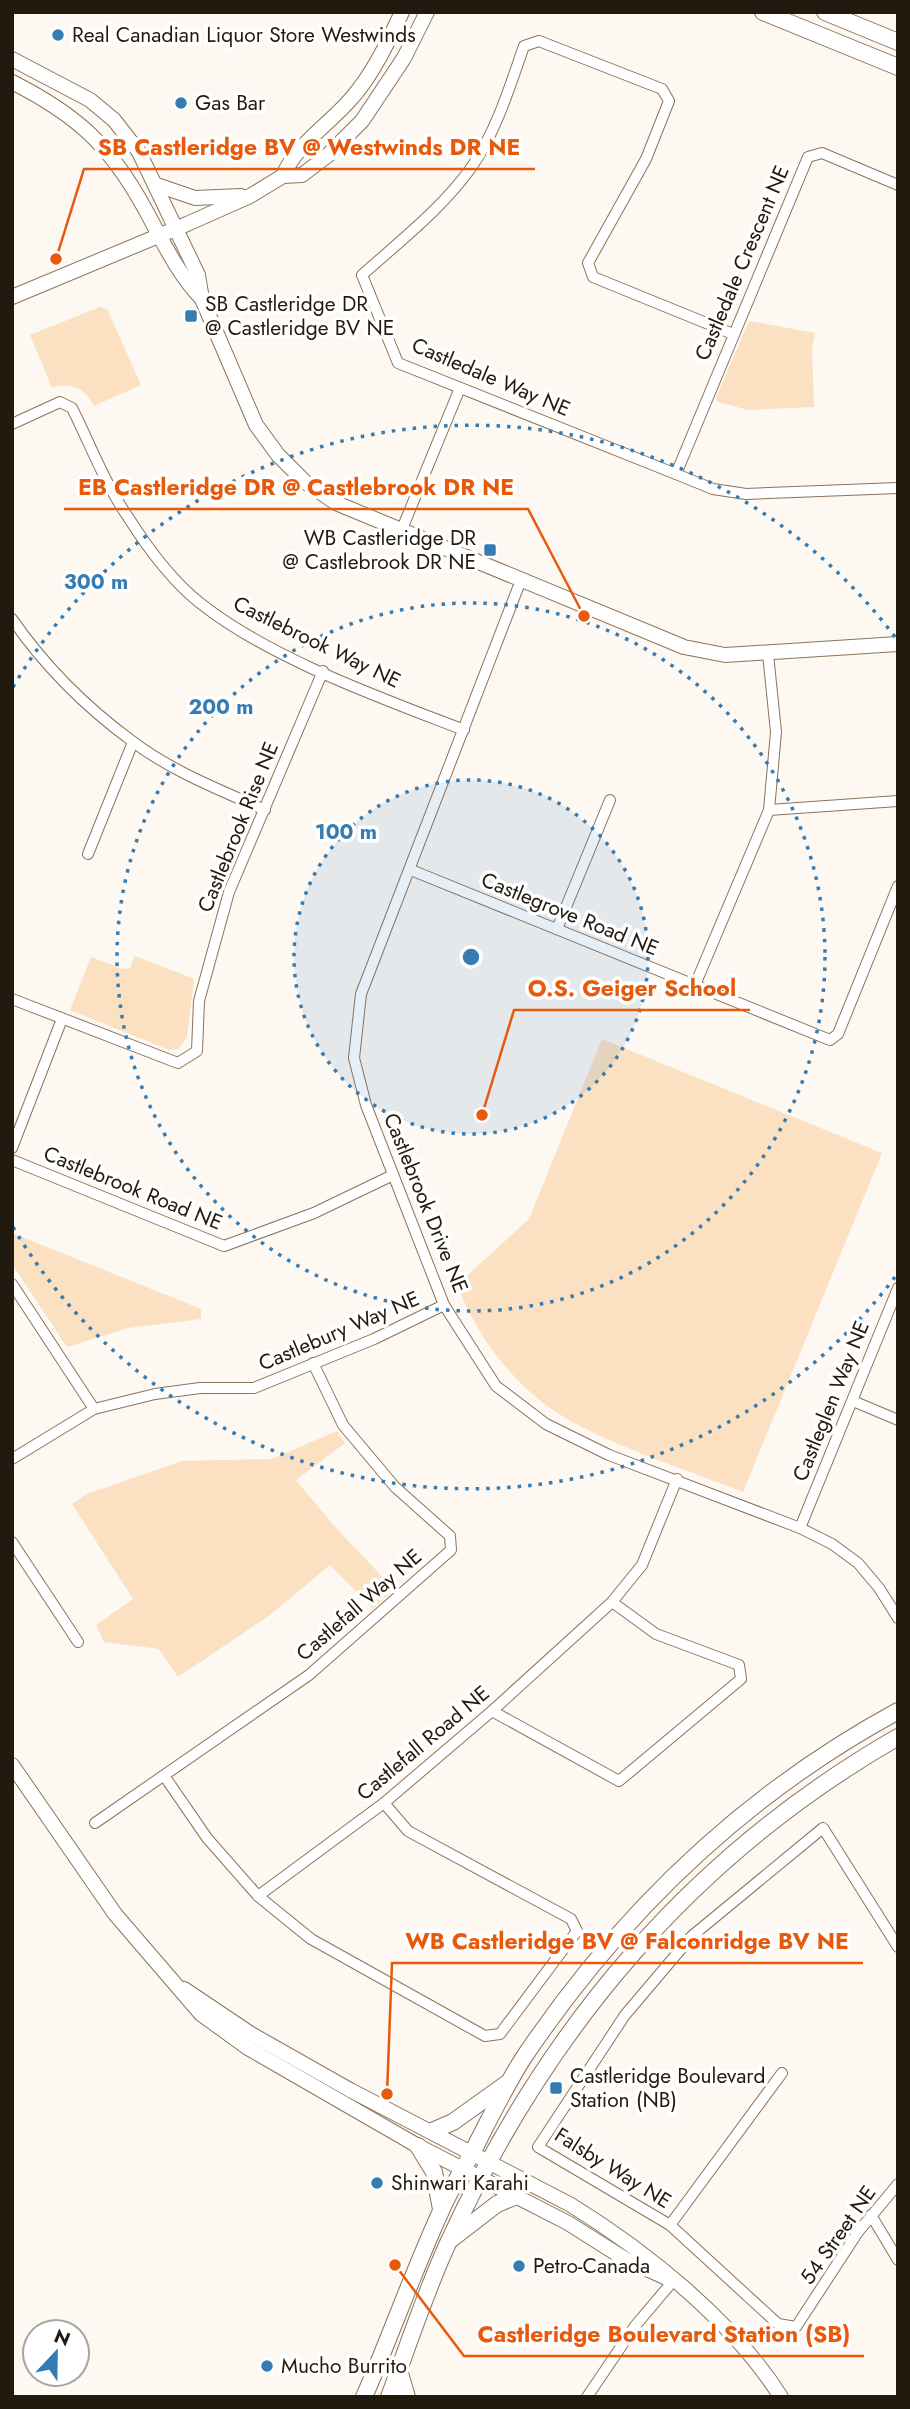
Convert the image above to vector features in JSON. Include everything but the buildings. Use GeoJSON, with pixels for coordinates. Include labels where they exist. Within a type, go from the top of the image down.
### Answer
{"type":"FeatureCollection","features":[{"type":"Feature","properties":{"kind":"main road"},"geometry":{"type":"LineString","coordinates":[[763,12],[898,67]]}},
{"type":"Feature","properties":{"kind":"main road"},"geometry":{"type":"LineString","coordinates":[[825,12],[898,42]]}},
{"type":"Feature","properties":{"kind":"main road"},"geometry":{"type":"LineString","coordinates":[[364,2397],[441,2209],[508,2083],[587,1971],[636,1912],[686,1863],[745,1812],[798,1772],[898,1712]]}},
{"type":"Feature","properties":{"kind":"main road"},"geometry":{"type":"LineString","coordinates":[[389,2397],[449,2242],[480,2180],[542,2070],[602,1987],[650,1931],[759,1831],[840,1772],[895,1739]]}},
{"type":"Feature","properties":{"kind":"main road"},"geometry":{"type":"LineString","coordinates":[[432,2131],[453,2122],[508,2083]]}},
{"type":"Feature","properties":{"kind":"main road"},"geometry":{"type":"LineString","coordinates":[[418,2146],[435,2172],[441,2209]]}},
{"type":"Feature","properties":{"kind":"main road"},"geometry":{"type":"LineString","coordinates":[[449,2242],[497,2204],[514,2197]]}},
{"type":"Feature","properties":{"kind":"main road"},"geometry":{"type":"LineString","coordinates":[[399,2370],[407,2397]]}},
{"type":"Feature","properties":{"kind":"street"},"geometry":{"type":"LineString","coordinates":[[283,176],[290,157],[313,139],[352,98],[402,12]]}},
{"type":"Feature","properties":{"kind":"street"},"geometry":{"type":"LineString","coordinates":[[12,297],[250,196],[283,176],[302,175],[327,156],[362,121],[404,58],[427,12]]}},
{"type":"Feature","properties":{"kind":"street","name":"Castledale Way NE"},"geometry":{"type":"LineString","coordinates":[[733,334],[593,277],[588,263],[628,194],[669,101],[662,89],[539,41],[524,46],[509,90],[473,165],[420,223],[362,275],[398,363],[713,489],[746,494],[898,488]]}},
{"type":"Feature","properties":{"kind":"street"},"geometry":{"type":"LineString","coordinates":[[12,59],[90,100],[114,120],[139,152],[198,275],[202,299],[256,425],[278,455],[305,482],[337,503],[684,647],[725,655],[898,644]]}},
{"type":"Feature","properties":{"kind":"street"},"geometry":{"type":"LineString","coordinates":[[12,82],[54,103],[88,131],[133,188],[187,283],[202,299]]}},
{"type":"Feature","properties":{"kind":"street","name":"Castledale Crescent NE"},"geometry":{"type":"LineString","coordinates":[[676,474],[808,157],[822,153],[898,185]]}},
{"type":"Feature","properties":{"kind":"street"},"geometry":{"type":"LineString","coordinates":[[157,185],[195,198],[250,196]]}},
{"type":"Feature","properties":{"kind":"street"},"geometry":{"type":"LineString","coordinates":[[401,529],[460,388]]}},
{"type":"Feature","properties":{"kind":"street","name":"Castlebrook Way NE"},"geometry":{"type":"LineString","coordinates":[[12,424],[60,402],[72,408],[126,515],[155,554],[197,601],[234,628],[323,671],[464,730]]}},
{"type":"Feature","properties":{"kind":"street","name":"Castlebrook Drive NE"},"geometry":{"type":"LineString","coordinates":[[522,580],[411,870],[369,969],[356,1025],[354,1058],[366,1105],[444,1305],[496,1386],[546,1424],[610,1455],[800,1528],[832,1544],[858,1563],[879,1588],[898,1618]]}},
{"type":"Feature","properties":{"kind":"street"},"geometry":{"type":"LineString","coordinates":[[12,619],[55,671],[133,743],[197,779],[265,810]]}},
{"type":"Feature","properties":{"kind":"street"},"geometry":{"type":"LineString","coordinates":[[695,985],[769,810],[776,732],[768,654]]}},
{"type":"Feature","properties":{"kind":"street","name":"Castlebrook Rise NE"},"geometry":{"type":"LineString","coordinates":[[12,999],[178,1063],[197,1051],[199,1001],[229,892],[323,671]]}},
{"type":"Feature","properties":{"kind":"street"},"geometry":{"type":"LineString","coordinates":[[88,854],[133,743]]}},
{"type":"Feature","properties":{"kind":"street"},"geometry":{"type":"LineString","coordinates":[[557,929],[610,800]]}},
{"type":"Feature","properties":{"kind":"street"},"geometry":{"type":"LineString","coordinates":[[769,810],[898,801]]}},
{"type":"Feature","properties":{"kind":"street","name":"Castlegrove Road NE"},"geometry":{"type":"LineString","coordinates":[[411,870],[830,1040],[838,1034],[898,886]]}},
{"type":"Feature","properties":{"kind":"street"},"geometry":{"type":"LineString","coordinates":[[12,1148],[62,1020]]}},
{"type":"Feature","properties":{"kind":"street","name":"Castlebrook Road NE"},"geometry":{"type":"LineString","coordinates":[[12,1160],[224,1246],[314,1213],[393,1175]]}},
{"type":"Feature","properties":{"kind":"street"},"geometry":{"type":"LineString","coordinates":[[12,1284],[94,1409]]}},
{"type":"Feature","properties":{"kind":"street","name":"Castleglen Way NE"},"geometry":{"type":"LineString","coordinates":[[800,1528],[898,1288]]}},
{"type":"Feature","properties":{"kind":"street","name":"Castlebury Way NE"},"geometry":{"type":"LineString","coordinates":[[12,1460],[94,1409],[155,1394],[200,1388],[254,1388],[374,1339],[444,1305]]}},
{"type":"Feature","properties":{"kind":"street","name":"Castlefall Way NE"},"geometry":{"type":"LineString","coordinates":[[95,1823],[309,1675],[451,1550],[450,1536],[395,1487],[342,1426],[313,1363]]}},
{"type":"Feature","properties":{"kind":"street"},"geometry":{"type":"LineString","coordinates":[[853,1401],[898,1420]]}},
{"type":"Feature","properties":{"kind":"street","name":"Castlefall Road NE"},"geometry":{"type":"LineString","coordinates":[[258,1896],[384,1802],[492,1711],[612,1602],[642,1566],[677,1479]]}},
{"type":"Feature","properties":{"kind":"street"},"geometry":{"type":"LineString","coordinates":[[12,1542],[78,1642]]}},
{"type":"Feature","properties":{"kind":"street"},"geometry":{"type":"LineString","coordinates":[[492,1711],[619,1781],[741,1679],[739,1665],[656,1634],[612,1602]]}},
{"type":"Feature","properties":{"kind":"street"},"geometry":{"type":"LineString","coordinates":[[12,1765],[115,1914],[144,1952],[201,2014],[248,2048],[418,2146],[480,2180],[568,2222],[625,2259],[673,2281]]}},
{"type":"Feature","properties":{"kind":"street"},"geometry":{"type":"LineString","coordinates":[[165,1777],[207,1838],[258,1896],[311,1939],[485,2036],[500,2034],[577,1931],[571,1919],[408,1831],[384,1802]]}},
{"type":"Feature","properties":{"kind":"street","name":"Falsby Way NE"},"geometry":{"type":"LineString","coordinates":[[778,2324],[670,2225],[538,2147],[625,2015],[692,1936],[823,1828],[898,1947]]}},
{"type":"Feature","properties":{"kind":"street"},"geometry":{"type":"LineString","coordinates":[[176,1985],[203,1999],[251,2034],[571,2205],[621,2236],[734,2336],[781,2397]]}},
{"type":"Feature","properties":{"kind":"street"},"geometry":{"type":"LineString","coordinates":[[670,2225],[782,2073]]}},
{"type":"Feature","properties":{"kind":"street","name":"54 Street NE"},"geometry":{"type":"LineString","coordinates":[[778,2324],[796,2327],[871,2215],[898,2183]]}},
{"type":"Feature","properties":{"kind":"street"},"geometry":{"type":"LineString","coordinates":[[871,2215],[898,2260]]}},
{"type":"Feature","properties":{"kind":"street"},"geometry":{"type":"LineString","coordinates":[[587,2397],[635,2326],[673,2281]]}},
{"type":"Feature","properties":{"kind":"shaded area"},"geometry":{"type":"Polygon","coordinates":[[[100,307],[107,309],[141,385],[94,406],[87,395],[77,388],[65,385],[52,388],[30,335],[100,307]]]}},
{"type":"Feature","properties":{"kind":"shaded area"},"geometry":{"type":"Polygon","coordinates":[[[749,321],[815,333],[812,348],[814,407],[748,410],[718,402],[716,398],[749,321]]]}},
{"type":"Feature","properties":{"kind":"shaded area"},"geometry":{"type":"Polygon","coordinates":[[[135,956],[194,979],[187,1037],[178,1049],[169,1050],[70,1010],[91,957],[123,969],[130,968],[135,956]]]}},
{"type":"Feature","properties":{"kind":"shaded area"},"geometry":{"type":"Polygon","coordinates":[[[602,1039],[882,1153],[743,1492],[618,1444],[550,1408],[507,1369],[484,1337],[457,1285],[529,1219],[602,1039]]]}},
{"type":"Feature","properties":{"kind":"shaded area"},"geometry":{"type":"Polygon","coordinates":[[[12,1233],[201,1309],[201,1319],[128,1328],[67,1347],[12,1264],[12,1233]]]}},
{"type":"Feature","properties":{"kind":"shaded area"},"geometry":{"type":"Polygon","coordinates":[[[337,1431],[345,1443],[296,1480],[335,1527],[394,1589],[373,1609],[330,1565],[270,1615],[178,1677],[159,1649],[104,1642],[96,1625],[133,1599],[72,1504],[87,1494],[182,1461],[272,1459],[337,1431]]]}},
{"type":"Feature","properties":{"kind":"place","name":"Real Canadian Liquor Store Westwinds"},"geometry":{"type":"Point","coordinates":[58,35]}},
{"type":"Feature","properties":{"kind":"place","name":"Gas Bar"},"geometry":{"type":"Point","coordinates":[181,103]}},
{"type":"Feature","properties":{"kind":"place","name":"SB Castleridge BV @ Westwinds DR NE"},"geometry":{"type":"Point","coordinates":[56,259]}},
{"type":"Feature","properties":{"kind":"place","name":"SB Castleridge DR @ Castleridge BV NE"},"geometry":{"type":"Point","coordinates":[191,316]}},
{"type":"Feature","properties":{"kind":"place","name":"WB Castleridge DR @ Castlebrook DR NE"},"geometry":{"type":"Point","coordinates":[490,550]}},
{"type":"Feature","properties":{"kind":"place","name":"EB Castleridge DR @ Castlebrook DR NE"},"geometry":{"type":"Point","coordinates":[584,616]}},
{"type":"Feature","properties":{"kind":"place","name":"O.S. Geiger School"},"geometry":{"type":"Point","coordinates":[482,1115]}},
{"type":"Feature","properties":{"kind":"place","name":"Castleridge Boulevard Station (NB)"},"geometry":{"type":"Point","coordinates":[556,2088]}},
{"type":"Feature","properties":{"kind":"place","name":"WB Castleridge BV @ Falconridge BV NE"},"geometry":{"type":"Point","coordinates":[387,2094]}},
{"type":"Feature","properties":{"kind":"place","name":"Shinwari Karahi"},"geometry":{"type":"Point","coordinates":[377,2183]}},
{"type":"Feature","properties":{"kind":"place","name":"Castleridge Boulevard Station (SB)"},"geometry":{"type":"Point","coordinates":[395,2265]}},
{"type":"Feature","properties":{"kind":"place","name":"Petro-Canada"},"geometry":{"type":"Point","coordinates":[519,2266]}},
{"type":"Feature","properties":{"kind":"place","name":"Mucho Burrito"},"geometry":{"type":"Point","coordinates":[267,2366]}}]}
